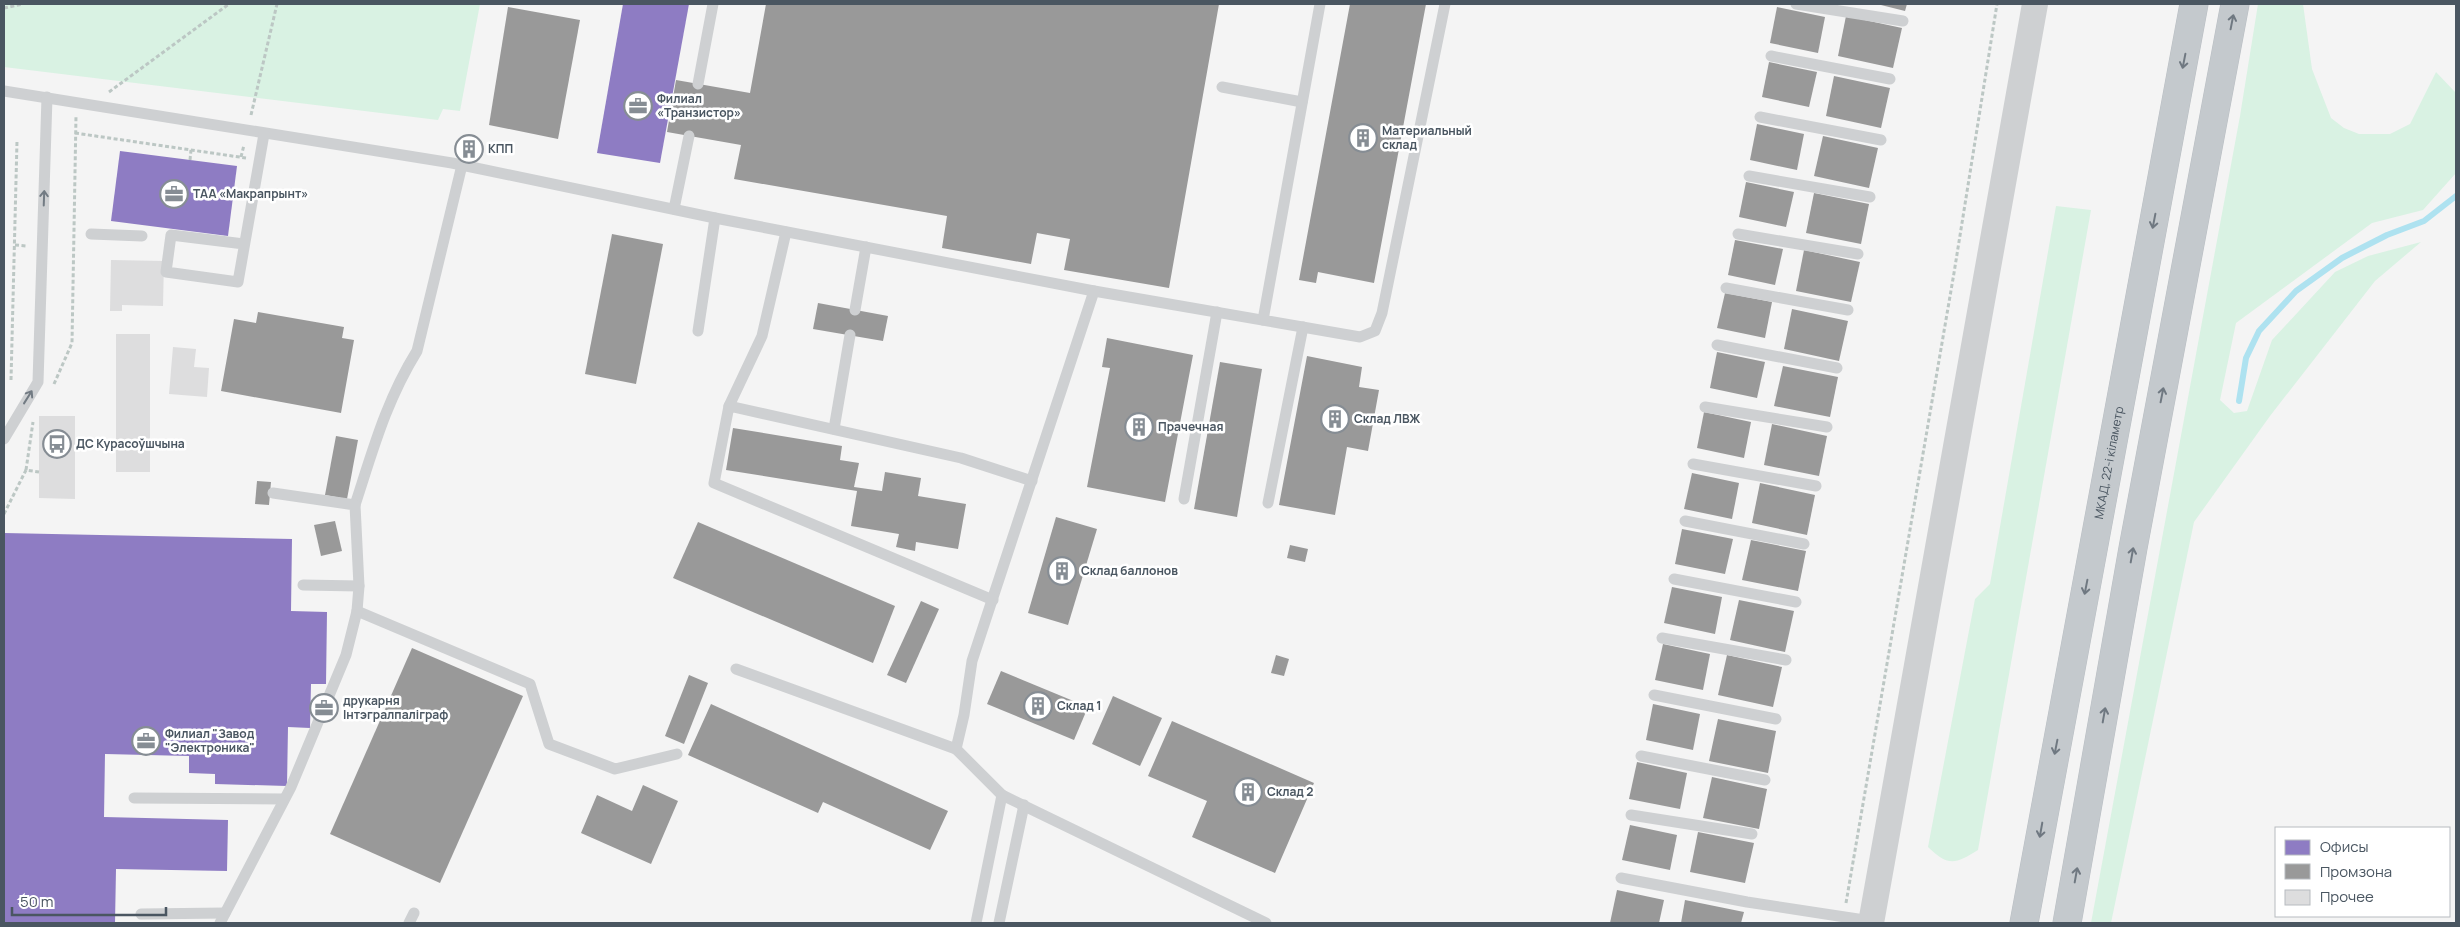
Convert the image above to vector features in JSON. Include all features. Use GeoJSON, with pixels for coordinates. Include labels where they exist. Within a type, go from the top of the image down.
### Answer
{"type":"FeatureCollection","features":[{"type":"Feature","properties":{"kind":"highway","name":"МКАД, 22-і кіламетр"},"geometry":{"type":"LineString","coordinates":[[2024,923],[2194,4]]}},
{"type":"Feature","properties":{"kind":"highway"},"geometry":{"type":"LineString","coordinates":[[2068,923],[2133,548],[2235,4]]}},
{"type":"Feature","properties":{"kind":"street"},"geometry":{"type":"LineString","coordinates":[[1871,922],[2035,4]]}},
{"type":"Feature","properties":{"kind":"lane"},"geometry":{"type":"LineString","coordinates":[[698,84],[713,4]]}},
{"type":"Feature","properties":{"kind":"lane"},"geometry":{"type":"LineString","coordinates":[[1263,320],[1320,4]]}},
{"type":"Feature","properties":{"kind":"lane"},"geometry":{"type":"LineString","coordinates":[[4,91],[462,165],[715,218],[1094,291],[1360,336],[1375,331],[1382,313],[1444,4]]}},
{"type":"Feature","properties":{"kind":"lane"},"geometry":{"type":"LineString","coordinates":[[1796,4],[1903,21]]}},
{"type":"Feature","properties":{"kind":"lane"},"geometry":{"type":"LineString","coordinates":[[1771,56],[1890,79]]}},
{"type":"Feature","properties":{"kind":"lane"},"geometry":{"type":"LineString","coordinates":[[1222,87],[1302,102]]}},
{"type":"Feature","properties":{"kind":"lane"},"geometry":{"type":"LineString","coordinates":[[4,439],[38,382],[47,97]]}},
{"type":"Feature","properties":{"kind":"lane"},"geometry":{"type":"LineString","coordinates":[[1760,117],[1881,140]]}},
{"type":"Feature","properties":{"kind":"lane"},"geometry":{"type":"LineString","coordinates":[[244,244],[171,235],[166,272],[238,282],[264,134]]}},
{"type":"Feature","properties":{"kind":"lane"},"geometry":{"type":"LineString","coordinates":[[674,209],[689,136]]}},
{"type":"Feature","properties":{"kind":"lane"},"geometry":{"type":"LineString","coordinates":[[141,914],[223,918],[284,799],[346,655],[357,611],[359,586],[355,505],[384,413],[404,372],[417,351],[462,165]]}},
{"type":"Feature","properties":{"kind":"lane"},"geometry":{"type":"LineString","coordinates":[[1748,176],[1870,197]]}},
{"type":"Feature","properties":{"kind":"lane"},"geometry":{"type":"LineString","coordinates":[[698,331],[715,218]]}},
{"type":"Feature","properties":{"kind":"lane"},"geometry":{"type":"LineString","coordinates":[[786,232],[762,336],[729,406],[714,483],[992,600]]}},
{"type":"Feature","properties":{"kind":"lane"},"geometry":{"type":"LineString","coordinates":[[91,234],[142,236]]}},
{"type":"Feature","properties":{"kind":"lane"},"geometry":{"type":"LineString","coordinates":[[1738,234],[1858,254]]}},
{"type":"Feature","properties":{"kind":"lane"},"geometry":{"type":"LineString","coordinates":[[855,310],[866,247]]}},
{"type":"Feature","properties":{"kind":"lane"},"geometry":{"type":"LineString","coordinates":[[1726,288],[1848,310]]}},
{"type":"Feature","properties":{"kind":"lane"},"geometry":{"type":"LineString","coordinates":[[956,749],[964,715],[972,661],[1094,291]]}},
{"type":"Feature","properties":{"kind":"lane"},"geometry":{"type":"LineString","coordinates":[[1184,500],[1217,312]]}},
{"type":"Feature","properties":{"kind":"lane"},"geometry":{"type":"LineString","coordinates":[[1268,502],[1303,327]]}},
{"type":"Feature","properties":{"kind":"lane"},"geometry":{"type":"LineString","coordinates":[[834,429],[850,335]]}},
{"type":"Feature","properties":{"kind":"lane"},"geometry":{"type":"LineString","coordinates":[[1718,345],[1837,368]]}},
{"type":"Feature","properties":{"kind":"lane"},"geometry":{"type":"LineString","coordinates":[[729,406],[961,458],[1032,481]]}},
{"type":"Feature","properties":{"kind":"lane"},"geometry":{"type":"LineString","coordinates":[[1705,407],[1827,428]]}},
{"type":"Feature","properties":{"kind":"lane"},"geometry":{"type":"LineString","coordinates":[[1693,464],[1816,486]]}},
{"type":"Feature","properties":{"kind":"lane"},"geometry":{"type":"LineString","coordinates":[[273,493],[355,505]]}},
{"type":"Feature","properties":{"kind":"lane"},"geometry":{"type":"LineString","coordinates":[[1685,521],[1804,544]]}},
{"type":"Feature","properties":{"kind":"lane"},"geometry":{"type":"LineString","coordinates":[[1674,578],[1796,602]]}},
{"type":"Feature","properties":{"kind":"lane"},"geometry":{"type":"LineString","coordinates":[[303,585],[359,586]]}},
{"type":"Feature","properties":{"kind":"lane"},"geometry":{"type":"LineString","coordinates":[[357,611],[530,684],[549,744],[615,769],[677,754]]}},
{"type":"Feature","properties":{"kind":"lane"},"geometry":{"type":"LineString","coordinates":[[1662,638],[1786,660]]}},
{"type":"Feature","properties":{"kind":"lane"},"geometry":{"type":"LineString","coordinates":[[736,669],[956,749],[1002,795],[1266,923]]}},
{"type":"Feature","properties":{"kind":"lane"},"geometry":{"type":"LineString","coordinates":[[1654,694],[1776,719]]}},
{"type":"Feature","properties":{"kind":"lane"},"geometry":{"type":"LineString","coordinates":[[1641,756],[1765,780]]}},
{"type":"Feature","properties":{"kind":"lane"},"geometry":{"type":"LineString","coordinates":[[976,923],[1002,795]]}},
{"type":"Feature","properties":{"kind":"lane"},"geometry":{"type":"LineString","coordinates":[[134,798],[284,799]]}},
{"type":"Feature","properties":{"kind":"lane"},"geometry":{"type":"LineString","coordinates":[[999,923],[1024,805]]}},
{"type":"Feature","properties":{"kind":"lane"},"geometry":{"type":"LineString","coordinates":[[1631,814],[1752,834]]}},
{"type":"Feature","properties":{"kind":"lane"},"geometry":{"type":"LineString","coordinates":[[1621,878],[1747,902],[1871,922]]}},
{"type":"Feature","properties":{"kind":"path"},"geometry":{"type":"LineString","coordinates":[[4,8],[23,4]]}},
{"type":"Feature","properties":{"kind":"path"},"geometry":{"type":"LineString","coordinates":[[91,106],[228,4]]}},
{"type":"Feature","properties":{"kind":"path"},"geometry":{"type":"LineString","coordinates":[[241,157],[277,4]]}},
{"type":"Feature","properties":{"kind":"path"},"geometry":{"type":"LineString","coordinates":[[1843,916],[1950,292],[1997,4]]}},
{"type":"Feature","properties":{"kind":"path"},"geometry":{"type":"LineString","coordinates":[[50,390],[72,343],[76,103]]}},
{"type":"Feature","properties":{"kind":"path"},"geometry":{"type":"LineString","coordinates":[[75,133],[259,160]]}},
{"type":"Feature","properties":{"kind":"path"},"geometry":{"type":"LineString","coordinates":[[11,380],[17,141]]}},
{"type":"Feature","properties":{"kind":"path"},"geometry":{"type":"LineString","coordinates":[[190,160],[191,150]]}},
{"type":"Feature","properties":{"kind":"path"},"geometry":{"type":"LineString","coordinates":[[4,514],[26,470],[34,415]]}},
{"type":"Feature","properties":{"kind":"path"},"geometry":{"type":"LineString","coordinates":[[26,470],[39,472]]}},
{"type":"Feature","properties":{"kind":"green space"},"geometry":{"type":"Polygon","coordinates":[[[4,4],[480,4],[460,111],[443,109],[438,120],[4,67],[4,4]]]}},
{"type":"Feature","properties":{"kind":"green space"},"geometry":{"type":"Polygon","coordinates":[[[2258,4],[2303,4],[2312,69],[2331,118],[2344,128],[2359,134],[2390,134],[2410,124],[2436,72],[2456,93],[2456,173],[2423,210],[2372,223],[2236,323],[2220,400],[2234,413],[2247,411],[2272,340],[2335,272],[2368,256],[2421,242],[2375,281],[2270,416],[2194,522],[2111,923],[2091,923],[2240,116],[2258,4]]]}},
{"type":"Feature","properties":{"kind":"green space"},"geometry":{"type":"Polygon","coordinates":[[[2056,206],[2091,210],[1978,850],[1963,858],[1952,861],[1941,858],[1928,847],[1975,599],[1990,584],[2056,206]]]}},
{"type":"Feature","properties":{"kind":"building: Офисы","name":"Филиал «Транзистор»"},"geometry":{"type":"Polygon","coordinates":[[[623,4],[689,4],[660,163],[597,153],[623,4]]]}},
{"type":"Feature","properties":{"kind":"building: Офисы","name":"ТАА «Макрапрынт»"},"geometry":{"type":"Polygon","coordinates":[[[120,151],[237,166],[228,236],[111,221],[120,151]]]}},
{"type":"Feature","properties":{"kind":"building: Офисы","name":"Филиал \"Завод \"Электроника\""},"geometry":{"type":"Polygon","coordinates":[[[4,533],[292,539],[291,611],[327,612],[326,684],[311,684],[310,728],[288,727],[287,786],[215,784],[215,774],[189,773],[189,756],[105,754],[104,817],[228,820],[227,871],[116,869],[115,923],[4,923],[4,533]]]}},
{"type":"Feature","properties":{"kind":"building: Промзона"},"geometry":{"type":"Polygon","coordinates":[[[766,4],[1219,4],[1169,288],[1064,270],[1070,239],[1037,233],[1031,264],[942,248],[947,216],[734,179],[741,145],[667,132],[676,80],[750,93],[766,4]]]}},
{"type":"Feature","properties":{"kind":"building: Промзона","name":"Материальный склад"},"geometry":{"type":"Polygon","coordinates":[[[1350,4],[1426,4],[1374,283],[1318,272],[1316,283],[1299,280],[1350,4]]]}},
{"type":"Feature","properties":{"kind":"building: Промзона"},"geometry":{"type":"Polygon","coordinates":[[[1877,4],[1907,4],[1905,11],[1877,4]]]}},
{"type":"Feature","properties":{"kind":"building: Промзона"},"geometry":{"type":"Polygon","coordinates":[[[508,7],[580,20],[558,139],[489,125],[508,7]]]}},
{"type":"Feature","properties":{"kind":"building: Промзона"},"geometry":{"type":"Polygon","coordinates":[[[1777,7],[1825,17],[1818,53],[1770,43],[1777,7]]]}},
{"type":"Feature","properties":{"kind":"building: Промзона"},"geometry":{"type":"Polygon","coordinates":[[[1846,16],[1902,28],[1893,68],[1838,56],[1846,16]]]}},
{"type":"Feature","properties":{"kind":"building: Промзона"},"geometry":{"type":"Polygon","coordinates":[[[1769,62],[1817,72],[1809,107],[1762,97],[1769,62]]]}},
{"type":"Feature","properties":{"kind":"building: Промзона"},"geometry":{"type":"Polygon","coordinates":[[[1834,76],[1890,88],[1881,128],[1826,116],[1834,76]]]}},
{"type":"Feature","properties":{"kind":"building: Промзона"},"geometry":{"type":"Polygon","coordinates":[[[1757,124],[1804,134],[1797,170],[1750,160],[1757,124]]]}},
{"type":"Feature","properties":{"kind":"building: Промзона"},"geometry":{"type":"Polygon","coordinates":[[[1823,136],[1878,148],[1869,188],[1814,176],[1823,136]]]}},
{"type":"Feature","properties":{"kind":"building: Промзона","name":"КПП"},"geometry":{"type":"Polygon","coordinates":[[[465,139],[476,142],[473,158],[461,156],[465,139]]]}},
{"type":"Feature","properties":{"kind":"building: Промзона"},"geometry":{"type":"Polygon","coordinates":[[[1746,182],[1794,192],[1786,227],[1739,217],[1746,182]]]}},
{"type":"Feature","properties":{"kind":"building: Промзона"},"geometry":{"type":"Polygon","coordinates":[[[1814,193],[1869,204],[1861,244],[1806,233],[1814,193]]]}},
{"type":"Feature","properties":{"kind":"building: Промзона"},"geometry":{"type":"Polygon","coordinates":[[[612,234],[663,244],[636,384],[585,374],[612,234]]]}},
{"type":"Feature","properties":{"kind":"building: Промзона"},"geometry":{"type":"Polygon","coordinates":[[[1735,240],[1783,249],[1775,285],[1728,275],[1735,240]]]}},
{"type":"Feature","properties":{"kind":"building: Промзона"},"geometry":{"type":"Polygon","coordinates":[[[1804,250],[1860,262],[1851,302],[1796,291],[1804,250]]]}},
{"type":"Feature","properties":{"kind":"building: Промзона"},"geometry":{"type":"Polygon","coordinates":[[[1725,293],[1772,302],[1765,338],[1717,328],[1725,293]]]}},
{"type":"Feature","properties":{"kind":"building: Промзона"},"geometry":{"type":"Polygon","coordinates":[[[818,303],[888,316],[883,341],[813,329],[818,303]]]}},
{"type":"Feature","properties":{"kind":"building: Промзона"},"geometry":{"type":"Polygon","coordinates":[[[1792,309],[1848,321],[1839,361],[1784,349],[1792,309]]]}},
{"type":"Feature","properties":{"kind":"building: Промзона"},"geometry":{"type":"Polygon","coordinates":[[[258,312],[344,327],[342,338],[354,340],[341,413],[221,391],[234,319],[256,323],[258,312]]]}},
{"type":"Feature","properties":{"kind":"building: Промзона","name":"Прачечная"},"geometry":{"type":"Polygon","coordinates":[[[1107,338],[1193,355],[1165,502],[1087,487],[1110,368],[1102,367],[1107,338]]]}},
{"type":"Feature","properties":{"kind":"building: Промзона"},"geometry":{"type":"Polygon","coordinates":[[[1717,352],[1765,362],[1757,398],[1710,388],[1717,352]]]}},
{"type":"Feature","properties":{"kind":"building: Промзона","name":"Склад ЛВЖ"},"geometry":{"type":"Polygon","coordinates":[[[1307,356],[1362,367],[1359,387],[1379,390],[1368,451],[1347,447],[1335,515],[1279,505],[1307,356]]]}},
{"type":"Feature","properties":{"kind":"building: Промзона"},"geometry":{"type":"Polygon","coordinates":[[[1220,362],[1262,369],[1237,517],[1194,509],[1220,362]]]}},
{"type":"Feature","properties":{"kind":"building: Промзона"},"geometry":{"type":"Polygon","coordinates":[[[1783,366],[1838,377],[1830,417],[1774,406],[1783,366]]]}},
{"type":"Feature","properties":{"kind":"building: Промзона"},"geometry":{"type":"Polygon","coordinates":[[[1704,412],[1751,422],[1744,458],[1697,448],[1704,412]]]}},
{"type":"Feature","properties":{"kind":"building: Промзона"},"geometry":{"type":"Polygon","coordinates":[[[1772,424],[1827,436],[1819,476],[1764,465],[1772,424]]]}},
{"type":"Feature","properties":{"kind":"building: Промзона"},"geometry":{"type":"Polygon","coordinates":[[[733,428],[842,446],[840,460],[859,463],[854,487],[882,491],[885,472],[921,478],[918,496],[966,504],[958,549],[916,542],[915,551],[896,547],[899,534],[851,526],[857,491],[726,470],[733,428]]]}},
{"type":"Feature","properties":{"kind":"building: Промзона"},"geometry":{"type":"Polygon","coordinates":[[[336,436],[358,440],[347,499],[325,495],[336,436]]]}},
{"type":"Feature","properties":{"kind":"building: Промзона"},"geometry":{"type":"Polygon","coordinates":[[[1692,473],[1739,483],[1732,519],[1684,509],[1692,473]]]}},
{"type":"Feature","properties":{"kind":"building: Промзона"},"geometry":{"type":"Polygon","coordinates":[[[257,481],[271,482],[269,505],[255,504],[257,481]]]}},
{"type":"Feature","properties":{"kind":"building: Промзона"},"geometry":{"type":"Polygon","coordinates":[[[1760,483],[1815,495],[1807,535],[1752,523],[1760,483]]]}},
{"type":"Feature","properties":{"kind":"building: Промзона","name":"Склад баллонов"},"geometry":{"type":"Polygon","coordinates":[[[1056,517],[1097,529],[1068,625],[1028,613],[1056,517]]]}},
{"type":"Feature","properties":{"kind":"building: Промзона"},"geometry":{"type":"Polygon","coordinates":[[[335,521],[342,551],[321,556],[314,525],[335,521]]]}},
{"type":"Feature","properties":{"kind":"building: Промзона"},"geometry":{"type":"Polygon","coordinates":[[[698,522],[895,606],[873,663],[673,578],[698,522]]]}},
{"type":"Feature","properties":{"kind":"building: Промзона"},"geometry":{"type":"Polygon","coordinates":[[[1682,529],[1733,539],[1725,574],[1675,564],[1682,529]]]}},
{"type":"Feature","properties":{"kind":"building: Промзона"},"geometry":{"type":"Polygon","coordinates":[[[1751,540],[1806,551],[1798,591],[1742,580],[1751,540]]]}},
{"type":"Feature","properties":{"kind":"building: Промзона"},"geometry":{"type":"Polygon","coordinates":[[[1290,545],[1308,549],[1305,562],[1287,558],[1290,545]]]}},
{"type":"Feature","properties":{"kind":"building: Промзона"},"geometry":{"type":"Polygon","coordinates":[[[1672,587],[1722,597],[1715,634],[1664,623],[1672,587]]]}},
{"type":"Feature","properties":{"kind":"building: Промзона"},"geometry":{"type":"Polygon","coordinates":[[[1739,600],[1794,611],[1785,652],[1730,640],[1739,600]]]}},
{"type":"Feature","properties":{"kind":"building: Промзона"},"geometry":{"type":"Polygon","coordinates":[[[921,601],[939,609],[906,683],[887,675],[921,601]]]}},
{"type":"Feature","properties":{"kind":"building: Промзона"},"geometry":{"type":"Polygon","coordinates":[[[1663,644],[1710,654],[1703,690],[1655,680],[1663,644]]]}},
{"type":"Feature","properties":{"kind":"building: Промзона"},"geometry":{"type":"Polygon","coordinates":[[[412,648],[523,696],[440,883],[330,834],[412,648]]]}},
{"type":"Feature","properties":{"kind":"building: Промзона"},"geometry":{"type":"Polygon","coordinates":[[[1276,655],[1289,659],[1284,676],[1271,673],[1276,655]]]}},
{"type":"Feature","properties":{"kind":"building: Промзона"},"geometry":{"type":"Polygon","coordinates":[[[1727,655],[1782,667],[1773,707],[1718,695],[1727,655]]]}},
{"type":"Feature","properties":{"kind":"building: Промзона","name":"Склад 1"},"geometry":{"type":"Polygon","coordinates":[[[1001,671],[1088,707],[1074,740],[987,704],[1001,671]]]}},
{"type":"Feature","properties":{"kind":"building: Промзона"},"geometry":{"type":"Polygon","coordinates":[[[689,675],[708,683],[684,744],[665,736],[689,675]]]}},
{"type":"Feature","properties":{"kind":"building: Промзона"},"geometry":{"type":"Polygon","coordinates":[[[1113,696],[1162,718],[1140,766],[1092,744],[1113,696]]]}},
{"type":"Feature","properties":{"kind":"building: Промзона"},"geometry":{"type":"Polygon","coordinates":[[[711,704],[948,811],[930,850],[823,802],[818,813],[688,755],[711,704]]]}},
{"type":"Feature","properties":{"kind":"building: Промзона"},"geometry":{"type":"Polygon","coordinates":[[[1653,704],[1700,714],[1693,750],[1646,740],[1653,704]]]}},
{"type":"Feature","properties":{"kind":"building: Промзона"},"geometry":{"type":"Polygon","coordinates":[[[1718,719],[1776,731],[1768,773],[1709,761],[1718,719]]]}},
{"type":"Feature","properties":{"kind":"building: Промзона","name":"Склад 2"},"geometry":{"type":"Polygon","coordinates":[[[1172,721],[1314,783],[1275,873],[1192,837],[1207,801],[1148,776],[1172,721]]]}},
{"type":"Feature","properties":{"kind":"building: Промзона"},"geometry":{"type":"Polygon","coordinates":[[[1637,762],[1687,773],[1680,809],[1629,799],[1637,762]]]}},
{"type":"Feature","properties":{"kind":"building: Промзона"},"geometry":{"type":"Polygon","coordinates":[[[1712,777],[1767,789],[1759,829],[1703,818],[1712,777]]]}},
{"type":"Feature","properties":{"kind":"building: Промзона"},"geometry":{"type":"Polygon","coordinates":[[[643,785],[678,801],[651,864],[581,833],[597,795],[632,811],[643,785]]]}},
{"type":"Feature","properties":{"kind":"building: Промзона"},"geometry":{"type":"Polygon","coordinates":[[[1630,825],[1677,835],[1670,870],[1622,860],[1630,825]]]}},
{"type":"Feature","properties":{"kind":"building: Промзона"},"geometry":{"type":"Polygon","coordinates":[[[1698,832],[1754,843],[1745,883],[1690,872],[1698,832]]]}},
{"type":"Feature","properties":{"kind":"building: Промзона"},"geometry":{"type":"Polygon","coordinates":[[[1617,890],[1664,900],[1659,923],[1610,923],[1617,890]]]}},
{"type":"Feature","properties":{"kind":"building: Промзона"},"geometry":{"type":"Polygon","coordinates":[[[1685,900],[1744,912],[1741,923],[1681,923],[1685,900]]]}},
{"type":"Feature","properties":{"kind":"building: Прочее"},"geometry":{"type":"Polygon","coordinates":[[[111,260],[164,261],[163,306],[122,305],[122,311],[110,311],[111,260]]]}},
{"type":"Feature","properties":{"kind":"building: Прочее"},"geometry":{"type":"Polygon","coordinates":[[[116,334],[150,334],[150,472],[116,472],[116,334]]]}},
{"type":"Feature","properties":{"kind":"building: Прочее"},"geometry":{"type":"Polygon","coordinates":[[[173,347],[196,349],[194,367],[209,368],[207,397],[169,394],[173,347]]]}},
{"type":"Feature","properties":{"kind":"building: Прочее","name":"ДС Курасоўшчына"},"geometry":{"type":"Polygon","coordinates":[[[39,416],[75,416],[75,499],[39,498],[39,416]]]}},
{"type":"Feature","properties":{"kind":"waterway"},"geometry":{"type":"LineString","coordinates":[[2239,401],[2246,358],[2259,331],[2296,291],[2342,258],[2387,235],[2424,221],[2456,196]]}},
{"type":"Feature","properties":{"kind":"place","name":"Филиал «Транзистор»"},"geometry":{"type":"Point","coordinates":[638,106]}},
{"type":"Feature","properties":{"kind":"place","name":"Материальный склад"},"geometry":{"type":"Point","coordinates":[1363,138]}},
{"type":"Feature","properties":{"kind":"place","name":"КПП"},"geometry":{"type":"Point","coordinates":[469,149]}},
{"type":"Feature","properties":{"kind":"place","name":"ТАА «Макрапрынт»"},"geometry":{"type":"Point","coordinates":[174,194]}},
{"type":"Feature","properties":{"kind":"place","name":"Склад ЛВЖ"},"geometry":{"type":"Point","coordinates":[1335,419]}},
{"type":"Feature","properties":{"kind":"place","name":"Прачечная"},"geometry":{"type":"Point","coordinates":[1139,427]}},
{"type":"Feature","properties":{"kind":"place","name":"ДС Курасоўшчына"},"geometry":{"type":"Point","coordinates":[57,444]}},
{"type":"Feature","properties":{"kind":"place","name":"Склад баллонов"},"geometry":{"type":"Point","coordinates":[1062,571]}},
{"type":"Feature","properties":{"kind":"place","name":"Склад 1"},"geometry":{"type":"Point","coordinates":[1038,706]}},
{"type":"Feature","properties":{"kind":"place","name":"друкарня Інтэгралпаліграф"},"geometry":{"type":"Point","coordinates":[324,708]}},
{"type":"Feature","properties":{"kind":"place","name":"Филиал \"Завод \"Электроника\""},"geometry":{"type":"Point","coordinates":[146,741]}},
{"type":"Feature","properties":{"kind":"place","name":"Склад 2"},"geometry":{"type":"Point","coordinates":[1248,792]}}]}
